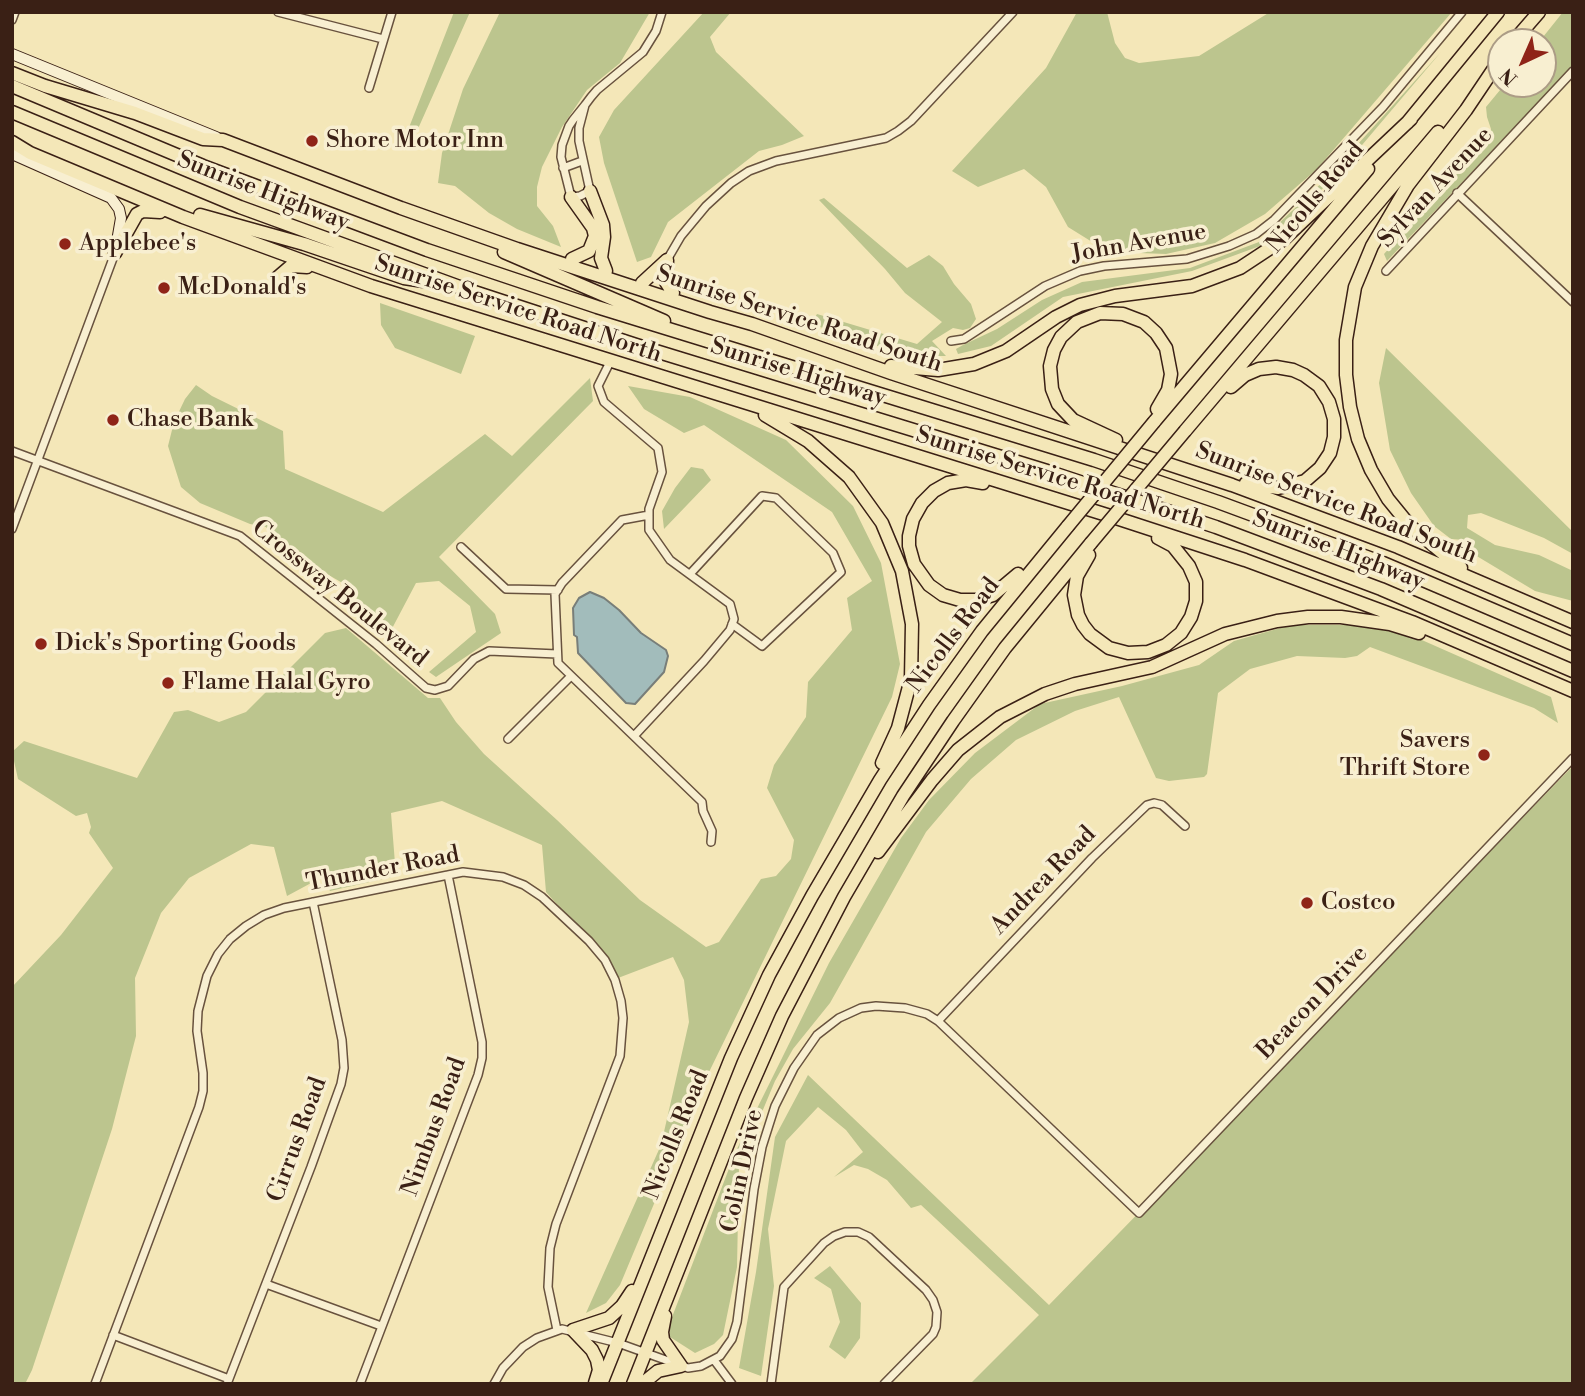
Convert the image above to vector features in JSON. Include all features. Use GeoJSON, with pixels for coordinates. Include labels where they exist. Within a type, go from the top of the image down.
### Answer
{"type":"FeatureCollection","features":[{"type":"Feature","properties":{"kind":"highway","name":"Nicolls Road"},"geometry":{"type":"LineString","coordinates":[[601,1384],[697,1139],[750,1016],[795,926],[856,818],[942,687],[982,631],[1052,543],[1152,420],[1498,12]]}},
{"type":"Feature","properties":{"kind":"highway"},"geometry":{"type":"LineString","coordinates":[[1525,28],[1539,12]]}},
{"type":"Feature","properties":{"kind":"highway"},"geometry":{"type":"LineString","coordinates":[[12,73],[54,89],[135,113],[203,139],[223,139]]}},
{"type":"Feature","properties":{"kind":"highway","name":"Nicolls Road"},"geometry":{"type":"LineString","coordinates":[[633,1384],[763,1057],[802,975],[886,824],[953,721],[1005,648],[1487,74]]}},
{"type":"Feature","properties":{"kind":"highway"},"geometry":{"type":"LineString","coordinates":[[1478,580],[1434,548],[1410,526],[1388,499],[1371,470],[1358,439],[1350,407],[1346,340],[1355,287],[1377,237],[1408,185],[1487,78]]}},
{"type":"Feature","properties":{"kind":"highway","name":"Sunrise Highway"},"geometry":{"type":"LineString","coordinates":[[12,86],[147,143],[360,226],[540,289],[1072,453],[1218,502],[1383,563],[1573,644]]}},
{"type":"Feature","properties":{"kind":"highway","name":"Sunrise Highway"},"geometry":{"type":"LineString","coordinates":[[12,113],[240,207],[465,289],[1182,515],[1392,593],[1573,671]]}},
{"type":"Feature","properties":{"kind":"highway"},"geometry":{"type":"LineString","coordinates":[[849,357],[915,370],[961,367],[1006,351],[1056,317],[1080,306],[1115,296],[1175,290],[1224,275],[1255,260],[1284,239],[1410,119]]}},
{"type":"Feature","properties":{"kind":"highway","name":"Sunrise Service Road South"},"geometry":{"type":"LineString","coordinates":[[223,139],[463,230],[1204,475],[1315,515],[1478,580],[1573,622]]}},
{"type":"Feature","properties":{"kind":"highway","name":"Sunrise Service Road North"},"geometry":{"type":"LineString","coordinates":[[12,144],[183,217],[325,270],[610,362],[1107,515],[1328,590],[1412,622],[1573,691]]}},
{"type":"Feature","properties":{"kind":"highway"},"geometry":{"type":"LineString","coordinates":[[77,173],[124,186],[202,216],[295,242],[404,278],[465,289]]}},
{"type":"Feature","properties":{"kind":"highway"},"geometry":{"type":"LineString","coordinates":[[590,191],[603,225],[601,262],[607,271]]}},
{"type":"Feature","properties":{"kind":"highway"},"geometry":{"type":"LineString","coordinates":[[571,197],[593,228],[594,236],[589,251],[572,259]]}},
{"type":"Feature","properties":{"kind":"highway"},"geometry":{"type":"LineString","coordinates":[[401,208],[439,229],[506,253],[710,343]]}},
{"type":"Feature","properties":{"kind":"highway"},"geometry":{"type":"LineString","coordinates":[[115,253],[132,221],[140,212],[153,211],[183,217]]}},
{"type":"Feature","properties":{"kind":"highway"},"geometry":{"type":"LineString","coordinates":[[463,230],[521,243],[572,259],[714,307],[752,324]]}},
{"type":"Feature","properties":{"kind":"highway"},"geometry":{"type":"LineString","coordinates":[[248,241],[274,260],[277,278],[290,266],[325,270]]}},
{"type":"Feature","properties":{"kind":"highway"},"geometry":{"type":"LineString","coordinates":[[642,283],[667,260]]}},
{"type":"Feature","properties":{"kind":"highway"},"geometry":{"type":"LineString","coordinates":[[667,260],[666,282],[673,293]]}},
{"type":"Feature","properties":{"kind":"highway"},"geometry":{"type":"LineString","coordinates":[[1144,455],[1078,423],[1058,404],[1051,381],[1051,358],[1061,337],[1072,326],[1092,315],[1115,313],[1136,318],[1156,334],[1166,348],[1171,374],[1165,397],[1152,420]]}},
{"type":"Feature","properties":{"kind":"highway"},"geometry":{"type":"LineString","coordinates":[[1185,431],[1238,380],[1267,367],[1285,368],[1304,375],[1319,386],[1329,402],[1334,419],[1332,445],[1320,468],[1305,481],[1278,488],[1204,475]]}},
{"type":"Feature","properties":{"kind":"highway"},"geometry":{"type":"LineString","coordinates":[[744,403],[808,441],[849,477],[882,523],[902,571],[912,624],[909,687],[896,734],[856,818]]}},
{"type":"Feature","properties":{"kind":"highway"},"geometry":{"type":"LineString","coordinates":[[1039,494],[975,480],[957,481],[942,486],[927,496],[916,511],[909,536],[911,556],[918,572],[936,590],[951,598],[977,600],[1000,591],[1052,543]]}},
{"type":"Feature","properties":{"kind":"highway"},"geometry":{"type":"LineString","coordinates":[[1093,545],[1081,566],[1074,595],[1078,615],[1090,634],[1109,648],[1128,653],[1157,650],[1173,640],[1186,626],[1196,601],[1196,582],[1189,566],[1173,546],[1107,515]]}},
{"type":"Feature","properties":{"kind":"highway"},"geometry":{"type":"LineString","coordinates":[[844,897],[945,764],[993,722],[1045,694],[1074,684],[1152,667],[1242,628],[1292,618],[1324,616],[1375,621],[1403,628],[1487,660],[1531,673]]}},
{"type":"Feature","properties":{"kind":"highway"},"geometry":{"type":"LineString","coordinates":[[594,1384],[599,1370],[597,1360],[592,1350],[573,1330],[598,1323],[618,1311],[648,1263]]}},
{"type":"Feature","properties":{"kind":"highway"},"geometry":{"type":"LineString","coordinates":[[642,1384],[658,1371],[681,1366],[665,1344],[662,1332],[670,1288]]}},
{"type":"Feature","properties":{"kind":"main road","name":"Sunrise Service Road South"},"geometry":{"type":"LineString","coordinates":[[12,54],[223,139]]}},
{"type":"Feature","properties":{"kind":"main road"},"geometry":{"type":"LineString","coordinates":[[12,154],[111,198],[119,209],[121,218],[115,253]]}},
{"type":"Feature","properties":{"kind":"street"},"geometry":{"type":"LineString","coordinates":[[12,20],[15,12]]}},
{"type":"Feature","properties":{"kind":"street"},"geometry":{"type":"LineString","coordinates":[[278,12],[383,39]]}},
{"type":"Feature","properties":{"kind":"street"},"geometry":{"type":"LineString","coordinates":[[369,88],[392,12]]}},
{"type":"Feature","properties":{"kind":"street"},"geometry":{"type":"LineString","coordinates":[[584,105],[579,128],[582,161],[590,191],[571,197],[563,168],[562,152],[564,139],[573,120],[584,105],[604,84],[643,52],[656,31],[662,12]]}},
{"type":"Feature","properties":{"kind":"street"},"geometry":{"type":"LineString","coordinates":[[667,260],[681,236],[706,206],[731,183],[750,171],[776,161],[886,138],[898,131],[911,121],[1013,12]]}},
{"type":"Feature","properties":{"kind":"street","name":"John Avenue"},"geometry":{"type":"LineString","coordinates":[[951,341],[964,339],[1045,286],[1080,271],[1104,266],[1186,259],[1229,246],[1256,234],[1274,220],[1383,107],[1462,12]]}},
{"type":"Feature","properties":{"kind":"street","name":"Sylvan Avenue"},"geometry":{"type":"LineString","coordinates":[[1385,271],[1573,71]]}},
{"type":"Feature","properties":{"kind":"street"},"geometry":{"type":"LineString","coordinates":[[563,168],[582,161]]}},
{"type":"Feature","properties":{"kind":"street"},"geometry":{"type":"LineString","coordinates":[[1457,193],[1573,302]]}},
{"type":"Feature","properties":{"kind":"street"},"geometry":{"type":"LineString","coordinates":[[12,529],[115,253]]}},
{"type":"Feature","properties":{"kind":"street"},"geometry":{"type":"LineString","coordinates":[[610,362],[598,386],[604,402],[659,448],[662,472],[649,509],[649,530],[670,559],[730,604],[734,618],[704,661],[634,736]]}},
{"type":"Feature","properties":{"kind":"street","name":"Crossway Boulevard"},"geometry":{"type":"LineString","coordinates":[[12,451],[240,536],[376,644],[426,688],[435,690],[448,686],[474,659],[489,651],[558,653]]}},
{"type":"Feature","properties":{"kind":"street"},"geometry":{"type":"LineString","coordinates":[[690,574],[762,496],[776,498],[833,553],[841,572],[762,646],[732,624]]}},
{"type":"Feature","properties":{"kind":"street"},"geometry":{"type":"LineString","coordinates":[[649,515],[622,520],[562,583],[555,594],[558,663],[702,802],[712,831],[711,842]]}},
{"type":"Feature","properties":{"kind":"street"},"geometry":{"type":"LineString","coordinates":[[461,547],[506,589],[558,590]]}},
{"type":"Feature","properties":{"kind":"street"},"geometry":{"type":"LineString","coordinates":[[508,739],[571,676]]}},
{"type":"Feature","properties":{"kind":"street","name":"Beacon Drive"},"geometry":{"type":"LineString","coordinates":[[1139,1213],[1573,758]]}},
{"type":"Feature","properties":{"kind":"street","name":"Andrea Road"},"geometry":{"type":"LineString","coordinates":[[938,1021],[1084,866],[1147,805],[1162,805],[1185,826]]}},
{"type":"Feature","properties":{"kind":"street","name":"Thunder Road"},"geometry":{"type":"LineString","coordinates":[[94,1384],[203,1091],[197,1031],[200,996],[218,954],[230,939],[264,915],[313,902],[448,875],[481,873],[503,877],[524,885],[542,897],[589,941],[605,960],[621,1000],[623,1036],[620,1056],[556,1224],[550,1248],[548,1287],[557,1330]]}},
{"type":"Feature","properties":{"kind":"street","name":"Nimbus Road"},"geometry":{"type":"LineString","coordinates":[[360,1384],[478,1075],[482,1058],[482,1042],[448,875]]}},
{"type":"Feature","properties":{"kind":"street","name":"Cirrus Road"},"geometry":{"type":"LineString","coordinates":[[228,1382],[341,1084],[344,1068],[342,1040],[313,902]]}},
{"type":"Feature","properties":{"kind":"street","name":"Colin Drive"},"geometry":{"type":"LineString","coordinates":[[713,1360],[728,1345],[735,1331],[754,1189],[762,1147],[775,1106],[799,1059],[817,1035],[827,1026],[861,1008],[905,1008],[927,1014],[938,1021],[1139,1213]]}},
{"type":"Feature","properties":{"kind":"street"},"geometry":{"type":"LineString","coordinates":[[771,1384],[784,1287],[824,1243],[845,1232],[858,1232],[869,1237],[926,1290],[937,1312],[933,1334],[884,1384]]}},
{"type":"Feature","properties":{"kind":"street"},"geometry":{"type":"LineString","coordinates":[[266,1284],[381,1326]]}},
{"type":"Feature","properties":{"kind":"street"},"geometry":{"type":"LineString","coordinates":[[494,1384],[503,1368],[523,1347],[557,1330],[573,1330],[618,1343],[681,1366],[694,1368],[713,1360],[732,1384]]}},
{"type":"Feature","properties":{"kind":"street"},"geometry":{"type":"LineString","coordinates":[[113,1335],[228,1382]]}},
{"type":"Feature","properties":{"kind":"green space"},"geometry":{"type":"Polygon","coordinates":[[[454,12],[470,12],[409,149],[401,148],[454,12]]]}},
{"type":"Feature","properties":{"kind":"green space"},"geometry":{"type":"Polygon","coordinates":[[[500,12],[650,12],[620,63],[587,90],[562,127],[542,167],[537,187],[537,206],[553,226],[561,247],[517,229],[489,213],[455,186],[438,183],[442,153],[463,89],[500,12]]]}},
{"type":"Feature","properties":{"kind":"green space"},"geometry":{"type":"Polygon","coordinates":[[[704,12],[731,12],[710,37],[716,52],[804,136],[759,151],[668,222],[651,257],[637,262],[604,163],[599,137],[614,110],[704,12]]]}},
{"type":"Feature","properties":{"kind":"green space"},"geometry":{"type":"Polygon","coordinates":[[[1077,12],[1107,12],[1115,43],[1125,58],[1139,63],[1199,56],[1270,12],[1452,12],[1317,169],[1265,214],[1215,243],[1166,254],[1112,252],[1097,245],[1068,227],[1046,187],[1024,169],[978,187],[952,171],[1046,68],[1077,12]]]}},
{"type":"Feature","properties":{"kind":"green space"},"geometry":{"type":"Polygon","coordinates":[[[1563,12],[1573,12],[1573,66],[1557,83],[1557,28],[1550,28],[1563,12]]]}},
{"type":"Feature","properties":{"kind":"green space"},"geometry":{"type":"Polygon","coordinates":[[[1441,52],[1334,178],[1260,246],[1192,271],[1063,297],[991,346],[958,354],[956,349],[997,329],[1042,300],[1082,282],[1190,268],[1259,242],[1330,175],[1441,52]]]}},
{"type":"Feature","properties":{"kind":"green space"},"geometry":{"type":"Polygon","coordinates":[[[1493,98],[1542,98],[1387,261],[1384,254],[1489,137],[1491,129],[1486,107],[1493,98]]]}},
{"type":"Feature","properties":{"kind":"green space"},"geometry":{"type":"Polygon","coordinates":[[[824,198],[907,268],[929,255],[943,266],[971,304],[976,319],[970,328],[953,328],[932,341],[946,356],[908,356],[811,324],[817,314],[917,344],[942,322],[905,293],[819,200],[824,198]]]}},
{"type":"Feature","properties":{"kind":"green space"},"geometry":{"type":"Polygon","coordinates":[[[380,303],[475,336],[461,374],[395,348],[381,325],[380,303]]]}},
{"type":"Feature","properties":{"kind":"green space"},"geometry":{"type":"Polygon","coordinates":[[[1386,348],[1573,532],[1573,554],[1544,538],[1481,513],[1468,515],[1467,528],[1495,545],[1539,555],[1573,571],[1573,601],[1535,591],[1475,555],[1464,540],[1451,539],[1434,526],[1411,493],[1390,450],[1379,383],[1386,348]]]}},
{"type":"Feature","properties":{"kind":"green space"},"geometry":{"type":"Polygon","coordinates":[[[590,378],[593,401],[439,557],[495,614],[501,633],[436,677],[429,672],[476,632],[470,606],[439,581],[416,583],[387,638],[346,585],[285,550],[266,527],[250,524],[200,503],[181,487],[168,446],[174,422],[185,399],[196,385],[212,396],[283,431],[285,469],[383,512],[485,434],[512,456],[590,378]]]}},
{"type":"Feature","properties":{"kind":"green space"},"geometry":{"type":"Polygon","coordinates":[[[628,386],[690,397],[786,440],[853,506],[881,563],[900,664],[892,697],[710,1070],[620,1285],[606,1303],[586,1313],[661,1145],[689,1022],[684,980],[673,957],[618,978],[610,963],[546,892],[542,845],[442,801],[391,813],[396,876],[330,891],[324,878],[317,874],[313,882],[287,896],[274,847],[251,844],[189,878],[161,913],[135,978],[136,1036],[112,1129],[32,1370],[25,1384],[12,1384],[12,987],[61,935],[113,868],[89,833],[91,827],[87,813],[76,816],[18,779],[12,752],[24,741],[137,778],[174,712],[188,710],[219,722],[246,712],[325,633],[346,628],[428,698],[440,698],[456,722],[484,754],[640,900],[706,947],[719,942],[761,879],[776,876],[791,859],[794,840],[767,788],[774,765],[806,717],[808,682],[852,630],[847,598],[872,581],[832,512],[704,425],[684,433],[644,409],[628,386]]]}},
{"type":"Feature","properties":{"kind":"green space"},"geometry":{"type":"Polygon","coordinates":[[[691,467],[703,469],[711,480],[664,529],[662,511],[691,467]]]}},
{"type":"Feature","properties":{"kind":"green space"},"geometry":{"type":"Polygon","coordinates":[[[1291,625],[1360,625],[1415,637],[1551,697],[1558,723],[1534,708],[1370,647],[1357,656],[1297,656],[1250,669],[1218,693],[1207,774],[1204,777],[1169,781],[1156,778],[1119,697],[1075,711],[1016,740],[971,779],[926,832],[830,1003],[793,1049],[775,1081],[739,1167],[737,1267],[723,1335],[714,1344],[695,1353],[670,1337],[669,1325],[735,1153],[829,963],[901,838],[929,800],[975,753],[1040,704],[1199,665],[1234,641],[1291,625]]]}},
{"type":"Feature","properties":{"kind":"green space"},"geometry":{"type":"Polygon","coordinates":[[[1573,766],[1573,1384],[970,1384],[1039,1315],[921,1205],[911,1208],[887,1180],[868,1169],[854,1165],[834,1177],[863,1152],[846,1130],[818,1107],[786,1141],[768,1229],[774,1286],[761,1376],[739,1368],[775,1137],[808,1075],[1049,1305],[1573,766]]]}},
{"type":"Feature","properties":{"kind":"green space"},"geometry":{"type":"Polygon","coordinates":[[[830,1266],[861,1303],[860,1338],[845,1359],[829,1347],[840,1322],[831,1289],[814,1278],[830,1266]]]}},
{"type":"Feature","properties":{"kind":"water"},"geometry":{"type":"Polygon","coordinates":[[[590,592],[604,598],[641,633],[666,650],[668,656],[664,672],[635,704],[626,703],[578,653],[573,608],[579,598],[590,592]]]}},
{"type":"Feature","properties":{"kind":"place","name":"Shore Motor Inn"},"geometry":{"type":"Point","coordinates":[312,141]}},
{"type":"Feature","properties":{"kind":"place","name":"Applebee's"},"geometry":{"type":"Point","coordinates":[65,244]}},
{"type":"Feature","properties":{"kind":"place","name":"McDonald's"},"geometry":{"type":"Point","coordinates":[164,288]}},
{"type":"Feature","properties":{"kind":"place","name":"Chase Bank"},"geometry":{"type":"Point","coordinates":[113,420]}},
{"type":"Feature","properties":{"kind":"place","name":"Dick's Sporting Goods"},"geometry":{"type":"Point","coordinates":[41,644]}},
{"type":"Feature","properties":{"kind":"place","name":"Flame Halal Gyro"},"geometry":{"type":"Point","coordinates":[168,683]}},
{"type":"Feature","properties":{"kind":"place","name":"Savers Thrift Store"},"geometry":{"type":"Point","coordinates":[1484,755]}},
{"type":"Feature","properties":{"kind":"place","name":"Costco"},"geometry":{"type":"Point","coordinates":[1307,903]}}]}
